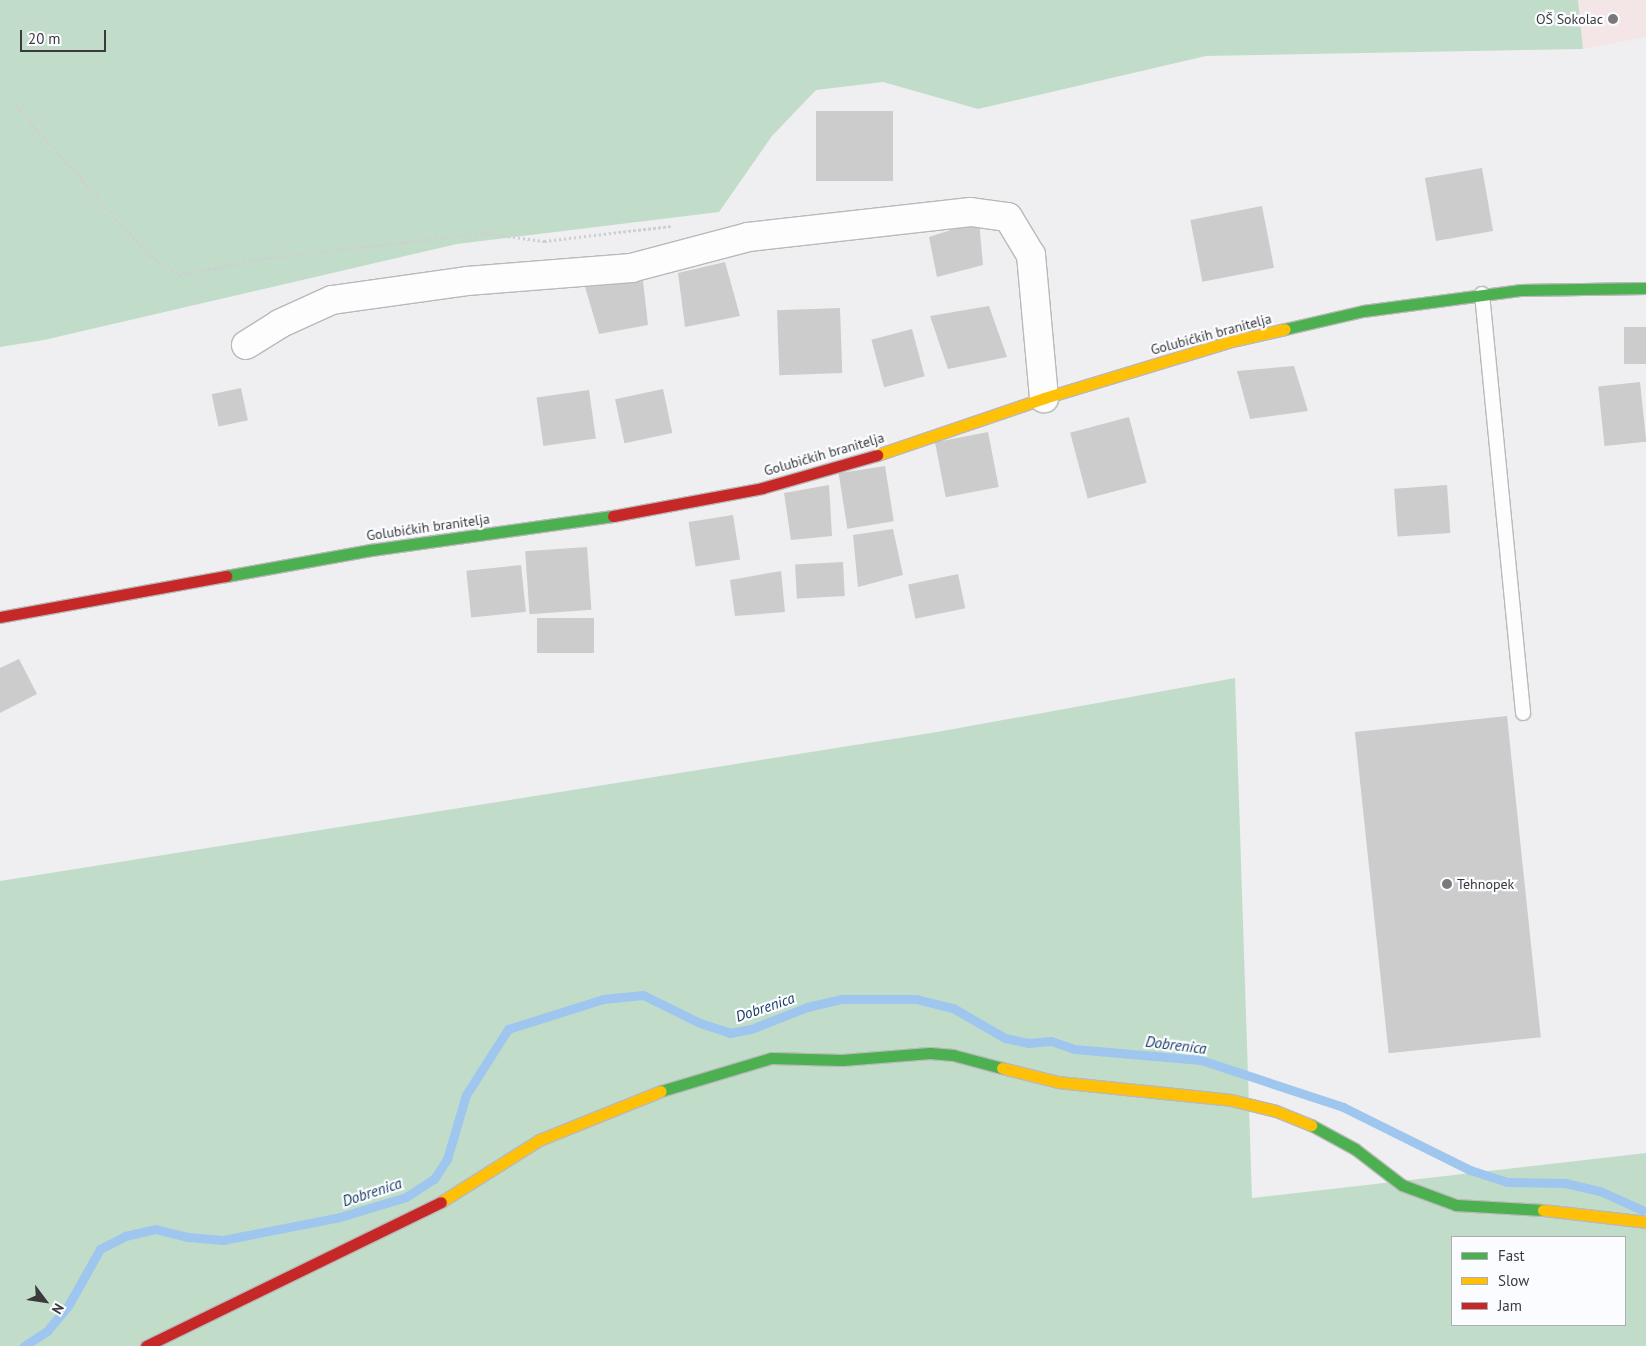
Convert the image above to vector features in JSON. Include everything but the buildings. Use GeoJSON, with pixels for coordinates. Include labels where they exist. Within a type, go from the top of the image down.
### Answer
{"type":"FeatureCollection","features":[{"type":"Feature","properties":{"kind":"street"},"geometry":{"type":"LineString","coordinates":[[246,345],[279,324],[332,300],[467,281],[632,268],[748,237],[971,212],[1008,217],[1031,255],[1044,398]]}},
{"type":"Feature","properties":{"kind":"street","name":"Golubićkih branitelja"},"geometry":{"type":"LineString","coordinates":[[0,617],[371,550],[641,512],[762,488],[873,456],[1044,398],[1228,342],[1363,311],[1482,294],[1646,288]]}},
{"type":"Feature","properties":{"kind":"street"},"geometry":{"type":"LineString","coordinates":[[146,1346],[264,1286],[431,1208],[539,1140],[649,1095],[771,1058],[842,1060],[930,1053],[953,1056],[1058,1082],[1231,1100],[1276,1111],[1320,1128],[1355,1149],[1402,1185],[1456,1205],[1530,1208],[1646,1222]]}},
{"type":"Feature","properties":{"kind":"lane"},"geometry":{"type":"LineString","coordinates":[[1482,294],[1523,713]]}},
{"type":"Feature","properties":{"kind":"path"},"geometry":{"type":"LineString","coordinates":[[16,106],[150,256],[179,275],[266,258],[483,233],[544,241],[678,226]]}},
{"type":"Feature","properties":{"kind":"shaded area","name":"OŠ Sokolac"},"geometry":{"type":"Polygon","coordinates":[[[1578,0],[1646,0],[1646,37],[1583,49],[1578,0]]]}},
{"type":"Feature","properties":{"kind":"green space"},"geometry":{"type":"Polygon","coordinates":[[[0,0],[1578,0],[1583,49],[1206,56],[978,109],[883,82],[816,90],[772,136],[719,212],[457,244],[44,340],[0,347],[0,0]]]}},
{"type":"Feature","properties":{"kind":"green space"},"geometry":{"type":"Polygon","coordinates":[[[1235,678],[1252,1198],[1646,1153],[1646,1346],[0,1346],[0,881],[937,732],[1235,678]]]}},
{"type":"Feature","properties":{"kind":"waterway","name":"Dobrenica"},"geometry":{"type":"LineString","coordinates":[[24,1346],[47,1331],[68,1306],[100,1249],[125,1236],[155,1229],[188,1237],[223,1240],[340,1217],[406,1197],[434,1179],[447,1159],[466,1095],[508,1029],[603,999],[643,995],[700,1023],[730,1033],[751,1029],[807,1007],[842,999],[916,999],[953,1008],[1005,1038],[1028,1043],[1051,1041],[1074,1049],[1201,1060],[1343,1107],[1470,1170],[1507,1182],[1565,1183],[1600,1191],[1642,1210]]}},
{"type":"Feature","properties":{"kind":"traffic: fast"},"geometry":{"type":"LineString","coordinates":[[1285,329],[1363,311],[1520,290],[1646,288]]}},
{"type":"Feature","properties":{"kind":"traffic: fast"},"geometry":{"type":"LineString","coordinates":[[226,576],[371,550],[613,516]]}},
{"type":"Feature","properties":{"kind":"traffic: fast"},"geometry":{"type":"LineString","coordinates":[[661,1091],[771,1058],[842,1060],[930,1053],[953,1055],[1002,1068]]}},
{"type":"Feature","properties":{"kind":"traffic: fast"},"geometry":{"type":"LineString","coordinates":[[1311,1125],[1355,1149],[1402,1185],[1456,1205],[1543,1210]]}},
{"type":"Feature","properties":{"kind":"traffic: slow"},"geometry":{"type":"LineString","coordinates":[[877,455],[1044,398],[1228,342],[1285,329]]}},
{"type":"Feature","properties":{"kind":"traffic: slow"},"geometry":{"type":"LineString","coordinates":[[1002,1068],[1058,1082],[1231,1100],[1276,1111],[1311,1125]]}},
{"type":"Feature","properties":{"kind":"traffic: slow"},"geometry":{"type":"LineString","coordinates":[[441,1202],[539,1140],[661,1091]]}},
{"type":"Feature","properties":{"kind":"traffic: slow"},"geometry":{"type":"LineString","coordinates":[[1543,1210],[1646,1222]]}},
{"type":"Feature","properties":{"kind":"traffic: jam"},"geometry":{"type":"LineString","coordinates":[[613,516],[762,488],[877,455]]}},
{"type":"Feature","properties":{"kind":"traffic: jam"},"geometry":{"type":"LineString","coordinates":[[0,617],[226,576]]}},
{"type":"Feature","properties":{"kind":"traffic: jam"},"geometry":{"type":"LineString","coordinates":[[146,1346],[441,1202]]}},
{"type":"Feature","properties":{"kind":"place","name":"OŠ Sokolac"},"geometry":{"type":"Point","coordinates":[1613,19]}},
{"type":"Feature","properties":{"kind":"place","name":"Tehnopek"},"geometry":{"type":"Point","coordinates":[1447,884]}}]}
